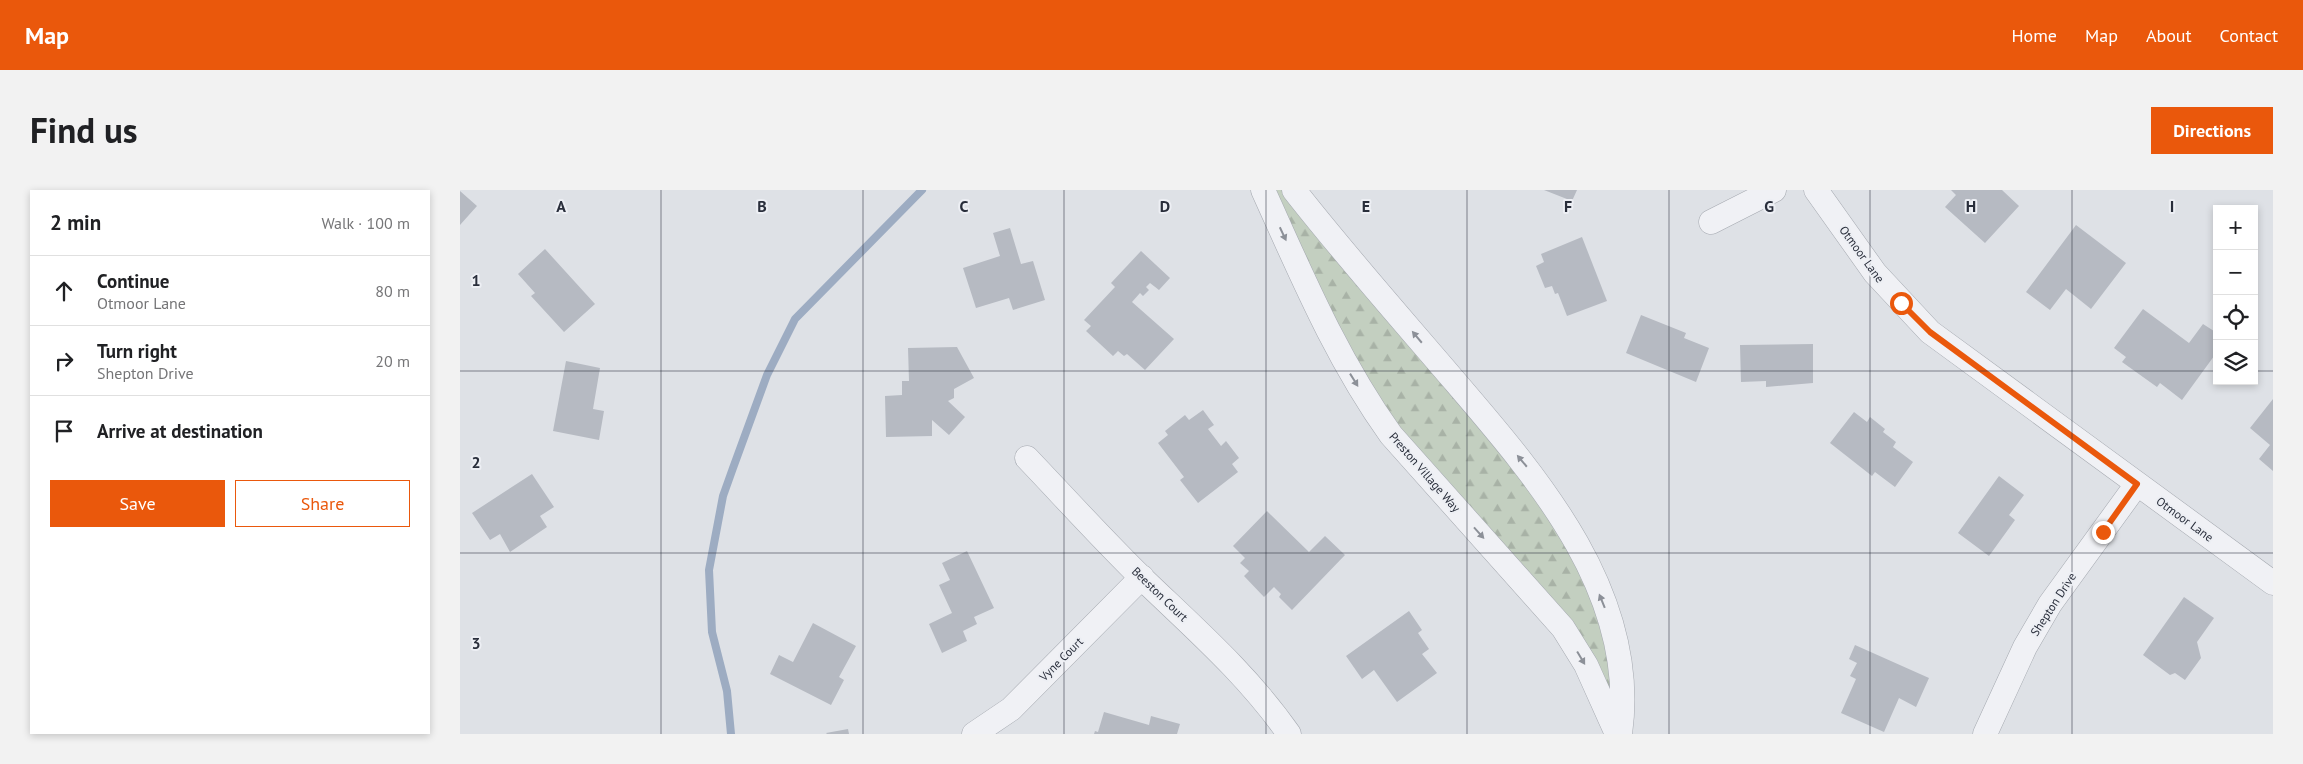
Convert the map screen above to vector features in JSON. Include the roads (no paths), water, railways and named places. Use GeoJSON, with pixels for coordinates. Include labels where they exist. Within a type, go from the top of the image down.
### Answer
{"type":"FeatureCollection","features":[{"type":"Feature","properties":{"kind":"street","name":"Preston Village Way"},"geometry":{"type":"LineString","coordinates":[[1263,190],[1322,320],[1346,368],[1367,402],[1391,435],[1563,628],[1586,666],[1619,734]]}},
{"type":"Feature","properties":{"kind":"street","name":"Preston Village Way"},"geometry":{"type":"LineString","coordinates":[[1294,190],[1531,471],[1571,532],[1587,563],[1606,610],[1618,654],[1624,706],[1619,734]]}},
{"type":"Feature","properties":{"kind":"street"},"geometry":{"type":"LineString","coordinates":[[1711,222],[1774,190]]}},
{"type":"Feature","properties":{"kind":"street","name":"Otmoor Lane"},"geometry":{"type":"LineString","coordinates":[[1816,190],[1875,273],[1930,332],[2273,584]]}},
{"type":"Feature","properties":{"kind":"street","name":"Beeston Court"},"geometry":{"type":"LineString","coordinates":[[1027,458],[1142,577],[1238,669],[1271,707],[1289,734]]}},
{"type":"Feature","properties":{"kind":"street","name":"Shepton Drive"},"geometry":{"type":"LineString","coordinates":[[1985,734],[2026,648],[2050,604],[2137,484]]}},
{"type":"Feature","properties":{"kind":"street","name":"Vyne Court"},"geometry":{"type":"LineString","coordinates":[[974,734],[1011,709],[1142,577]]}},
{"type":"Feature","properties":{"kind":"waterway"},"geometry":{"type":"LineString","coordinates":[[731,734],[727,691],[712,632],[709,570],[723,496],[767,375],[795,319],[922,190]]}}]}
